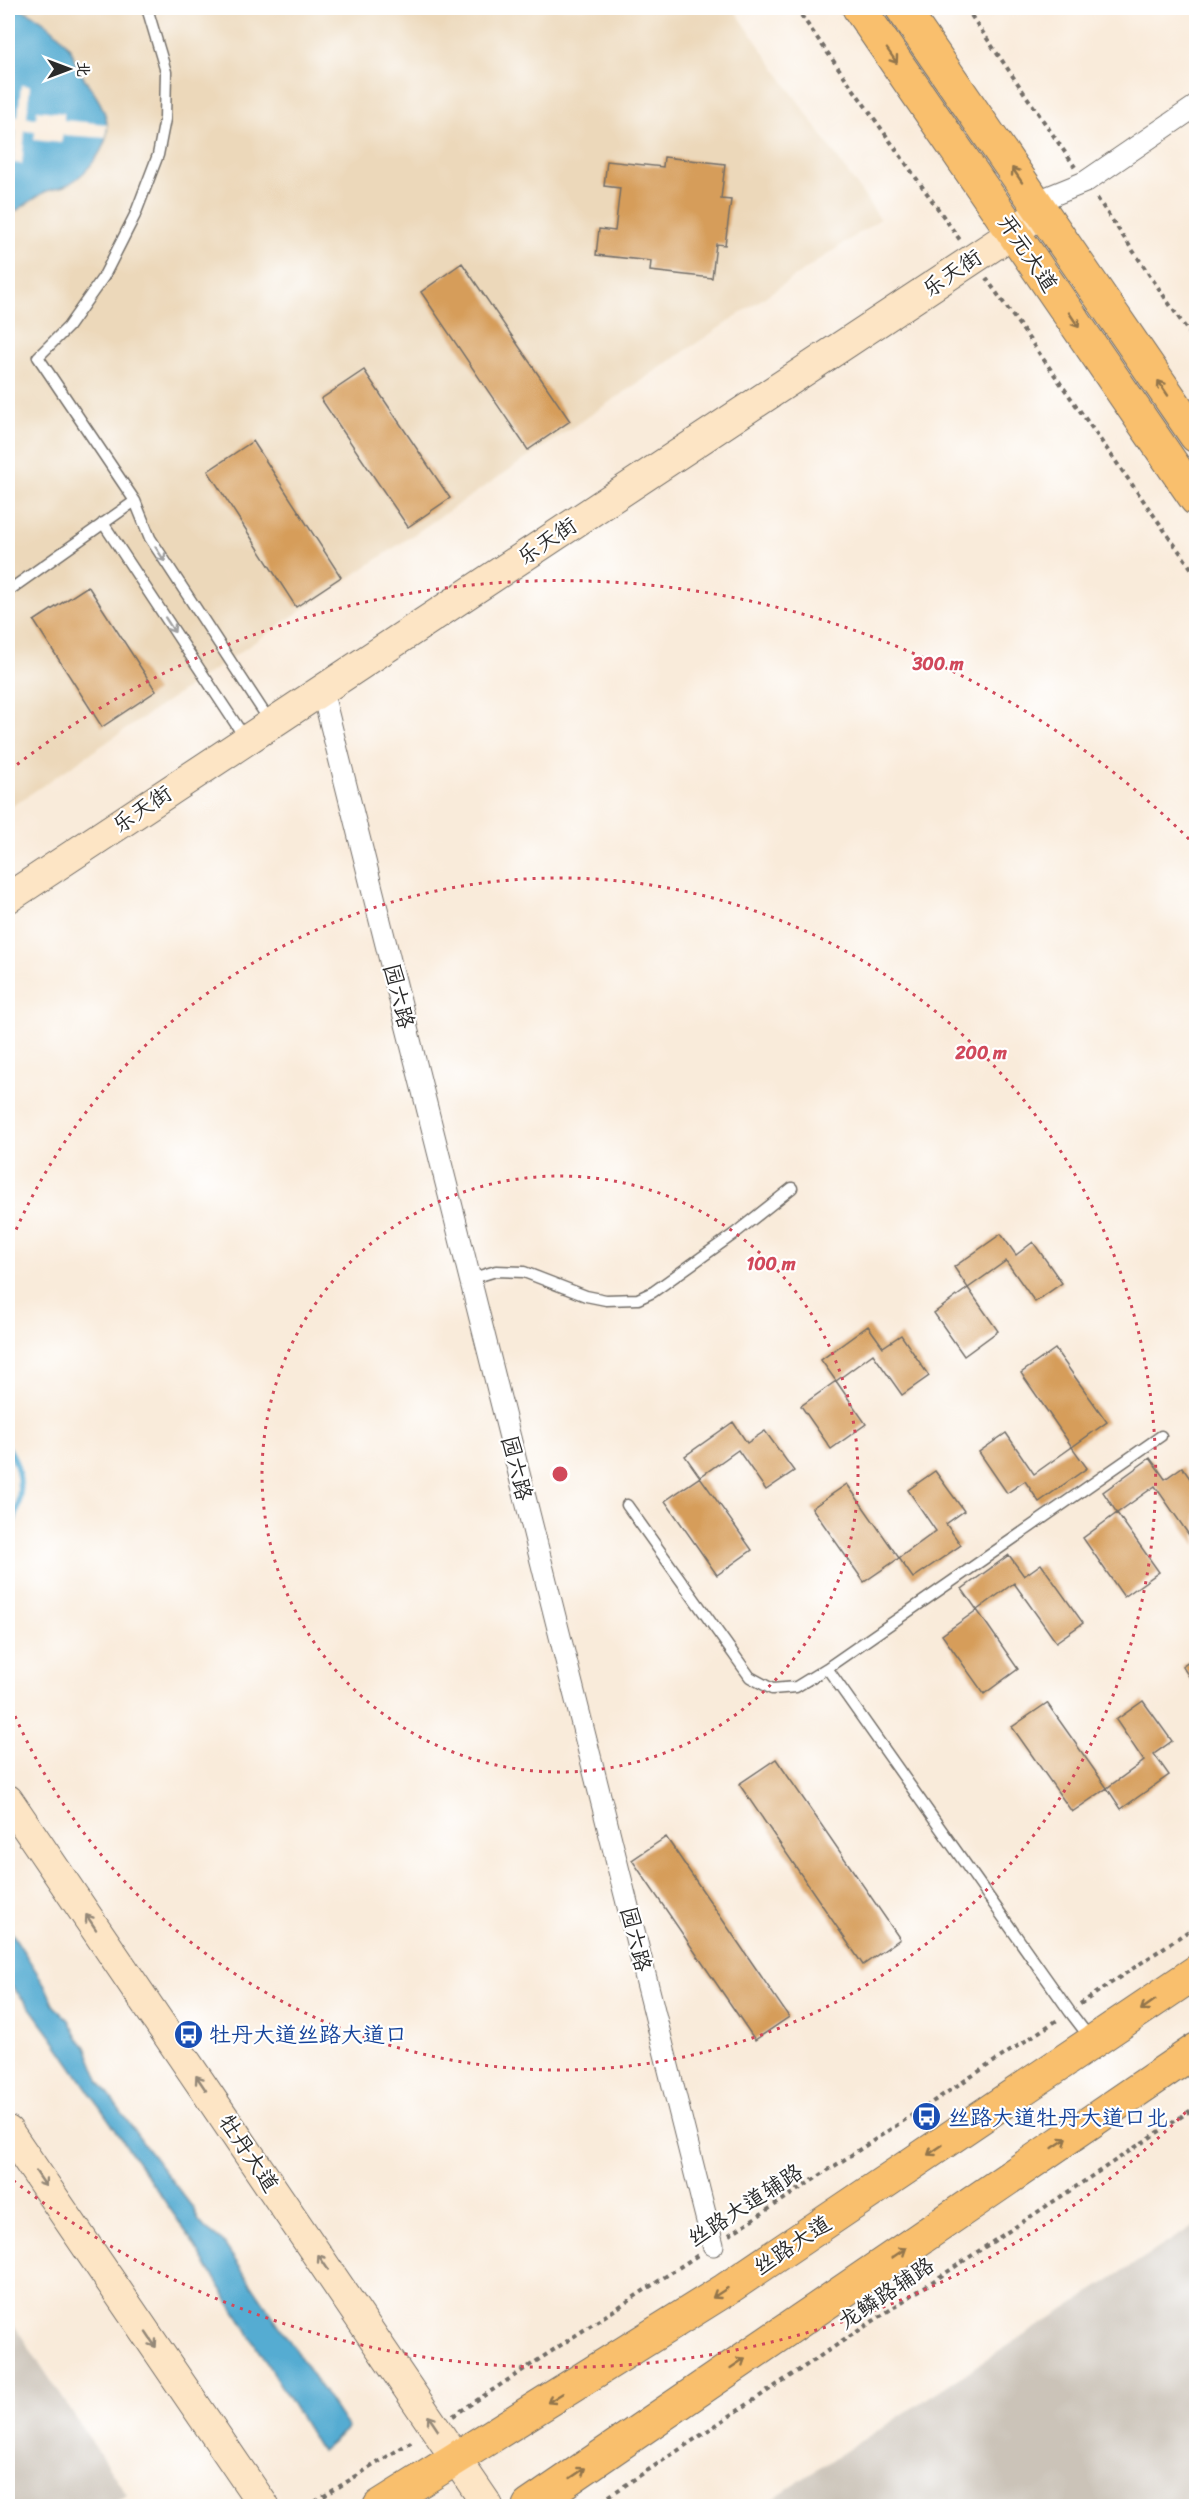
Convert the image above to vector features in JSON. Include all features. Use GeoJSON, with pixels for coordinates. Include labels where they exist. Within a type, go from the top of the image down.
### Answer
{"type":"FeatureCollection","features":[{"type":"Feature","properties":{"kind":"main road","name":"开元大道"},"geometry":{"type":"LineString","coordinates":[[859,8],[1197,499]]}},
{"type":"Feature","properties":{"kind":"main road","name":"开元大道"},"geometry":{"type":"LineString","coordinates":[[902,8],[1197,436]]}},
{"type":"Feature","properties":{"kind":"main road","name":"丝路大道"},"geometry":{"type":"LineString","coordinates":[[380,2506],[725,2290],[1197,1972]]}},
{"type":"Feature","properties":{"kind":"main road"},"geometry":{"type":"LineString","coordinates":[[529,2506],[1197,2050]]}},
{"type":"Feature","properties":{"kind":"street","name":"乐天街"},"geometry":{"type":"LineString","coordinates":[[8,880],[267,718],[1039,206],[1085,182],[1197,106]]}},
{"type":"Feature","properties":{"kind":"street","name":"乐天街"},"geometry":{"type":"LineString","coordinates":[[267,718],[322,690],[969,254]]}},
{"type":"Feature","properties":{"kind":"street","name":"园六路"},"geometry":{"type":"LineString","coordinates":[[322,690],[713,2245]]}},
{"type":"Feature","properties":{"kind":"street","name":"乐天街"},"geometry":{"type":"LineString","coordinates":[[8,898],[242,734]]}},
{"type":"Feature","properties":{"kind":"street","name":"牡丹大道"},"geometry":{"type":"LineString","coordinates":[[8,1800],[488,2506]]}},
{"type":"Feature","properties":{"kind":"street"},"geometry":{"type":"LineString","coordinates":[[8,2131],[264,2506]]}},
{"type":"Feature","properties":{"kind":"lane"},"geometry":{"type":"LineString","coordinates":[[147,8],[166,72],[165,119],[158,155],[135,215],[104,276],[68,327],[38,357],[135,501],[150,538],[267,718]]}},
{"type":"Feature","properties":{"kind":"lane"},"geometry":{"type":"LineString","coordinates":[[8,591],[135,501]]}},
{"type":"Feature","properties":{"kind":"lane"},"geometry":{"type":"LineString","coordinates":[[103,524],[242,734]]}},
{"type":"Feature","properties":{"kind":"lane"},"geometry":{"type":"LineString","coordinates":[[470,1279],[496,1271],[524,1272],[586,1296],[606,1300],[638,1299],[653,1292],[734,1234],[792,1188]]}},
{"type":"Feature","properties":{"kind":"lane"},"geometry":{"type":"LineString","coordinates":[[627,1505],[750,1677],[772,1689],[796,1687],[827,1668],[1161,1436]]}},
{"type":"Feature","properties":{"kind":"lane"},"geometry":{"type":"LineString","coordinates":[[827,1668],[1094,2043]]}},
{"type":"Feature","properties":{"kind":"path"},"geometry":{"type":"LineString","coordinates":[[796,8],[1197,575]]}},
{"type":"Feature","properties":{"kind":"path","name":"丝路大道辅路"},"geometry":{"type":"LineString","coordinates":[[308,2506],[436,2427],[1070,2012],[1197,1926]]}},
{"type":"Feature","properties":{"kind":"path","name":"龙鳞路辅路"},"geometry":{"type":"LineString","coordinates":[[594,2506],[1197,2107]]}},
{"type":"Feature","properties":{"kind":"shaded area"},"geometry":{"type":"Polygon","coordinates":[[[8,8],[733,8],[880,219],[8,809],[8,8]]]}},
{"type":"Feature","properties":{"kind":"shaded area"},"geometry":{"type":"Polygon","coordinates":[[[1196,2224],[1196,2506],[761,2506],[1196,2224]]]}},
{"type":"Feature","properties":{"kind":"shaded area"},"geometry":{"type":"Polygon","coordinates":[[[8,2316],[127,2495],[110,2506],[8,2506],[8,2316]]]}},
{"type":"Feature","properties":{"kind":"water"},"geometry":{"type":"Polygon","coordinates":[[[8,8],[26,11],[35,16],[66,43],[77,67],[99,100],[107,128],[106,138],[100,152],[84,172],[71,183],[43,193],[8,215],[8,8]]]}},
{"type":"Feature","properties":{"kind":"water"},"geometry":{"type":"Polygon","coordinates":[[[8,1927],[45,1985],[54,2006],[69,2020],[86,2047],[100,2082],[145,2146],[193,2208],[199,2221],[223,2242],[348,2428],[321,2451],[188,2235],[51,2036],[8,1982],[8,1927]]]}},
{"type":"Feature","properties":{"kind":"pier"},"geometry":{"type":"Polygon","coordinates":[[[21,85],[30,86],[27,117],[36,118],[37,110],[64,113],[64,120],[107,124],[106,138],[63,135],[61,143],[34,140],[35,132],[25,131],[22,164],[13,163],[16,131],[8,130],[8,115],[18,116],[21,85]]]}},
{"type":"Feature","properties":{"kind":"building"},"geometry":{"type":"Polygon","coordinates":[[[664,157],[725,164],[721,199],[731,200],[725,245],[716,244],[712,278],[650,271],[651,261],[596,255],[599,229],[615,231],[620,188],[604,186],[607,161],[663,167],[664,157]]]}},
{"type":"Feature","properties":{"kind":"building"},"geometry":{"type":"Polygon","coordinates":[[[462,263],[570,421],[528,450],[421,292],[462,263]]]}},
{"type":"Feature","properties":{"kind":"building"},"geometry":{"type":"Polygon","coordinates":[[[364,370],[450,498],[408,527],[321,399],[364,370]]]}},
{"type":"Feature","properties":{"kind":"building"},"geometry":{"type":"Polygon","coordinates":[[[253,441],[341,577],[296,607],[208,471],[253,441]]]}},
{"type":"Feature","properties":{"kind":"building"},"geometry":{"type":"Polygon","coordinates":[[[88,586],[156,691],[102,727],[34,621],[88,586]]]}},
{"type":"Feature","properties":{"kind":"building"},"geometry":{"type":"Polygon","coordinates":[[[1001,1234],[1016,1255],[1033,1242],[1062,1283],[1035,1302],[1006,1261],[968,1288],[954,1267],[1001,1234]]]}},
{"type":"Feature","properties":{"kind":"building"},"geometry":{"type":"Polygon","coordinates":[[[968,1288],[998,1331],[964,1356],[934,1313],[968,1288]]]}},
{"type":"Feature","properties":{"kind":"building"},"geometry":{"type":"Polygon","coordinates":[[[868,1326],[883,1347],[901,1335],[929,1376],[902,1395],[873,1354],[836,1381],[821,1360],[868,1326]]]}},
{"type":"Feature","properties":{"kind":"building"},"geometry":{"type":"Polygon","coordinates":[[[1055,1349],[1107,1422],[1072,1447],[1021,1373],[1055,1349]]]}},
{"type":"Feature","properties":{"kind":"building"},"geometry":{"type":"Polygon","coordinates":[[[836,1381],[866,1424],[831,1449],[801,1406],[836,1381]]]}},
{"type":"Feature","properties":{"kind":"building"},"geometry":{"type":"Polygon","coordinates":[[[733,1422],[747,1443],[765,1431],[794,1471],[766,1490],[738,1450],[700,1477],[685,1456],[733,1422]]]}},
{"type":"Feature","properties":{"kind":"building"},"geometry":{"type":"Polygon","coordinates":[[[1006,1433],[1034,1474],[1072,1447],[1087,1468],[1039,1502],[1025,1481],[1007,1493],[979,1452],[1006,1433]]]}},
{"type":"Feature","properties":{"kind":"building"},"geometry":{"type":"Polygon","coordinates":[[[1150,1458],[1165,1479],[1182,1467],[1196,1487],[1196,1545],[1155,1486],[1117,1513],[1103,1492],[1150,1458]]]}},
{"type":"Feature","properties":{"kind":"building"},"geometry":{"type":"Polygon","coordinates":[[[935,1471],[964,1511],[946,1524],[961,1545],[913,1578],[899,1558],[936,1531],[908,1490],[935,1471]]]}},
{"type":"Feature","properties":{"kind":"building"},"geometry":{"type":"Polygon","coordinates":[[[700,1477],[752,1550],[717,1575],[665,1501],[700,1477]]]}},
{"type":"Feature","properties":{"kind":"building"},"geometry":{"type":"Polygon","coordinates":[[[847,1484],[899,1558],[864,1582],[812,1508],[847,1484]]]}},
{"type":"Feature","properties":{"kind":"building"},"geometry":{"type":"Polygon","coordinates":[[[1117,1513],[1159,1572],[1124,1597],[1083,1538],[1117,1513]]]}},
{"type":"Feature","properties":{"kind":"building"},"geometry":{"type":"Polygon","coordinates":[[[1009,1555],[1024,1576],[1041,1564],[1083,1623],[1056,1642],[1014,1583],[977,1610],[962,1589],[1009,1555]]]}},
{"type":"Feature","properties":{"kind":"building"},"geometry":{"type":"Polygon","coordinates":[[[977,1610],[1018,1669],[984,1694],[942,1635],[977,1610]]]}},
{"type":"Feature","properties":{"kind":"building"},"geometry":{"type":"Polygon","coordinates":[[[1196,1656],[1196,1687],[1182,1666],[1196,1656]]]}},
{"type":"Feature","properties":{"kind":"building"},"geometry":{"type":"Polygon","coordinates":[[[1143,1701],[1172,1741],[1154,1754],[1169,1775],[1121,1809],[1107,1788],[1144,1761],[1116,1720],[1143,1701]]]}},
{"type":"Feature","properties":{"kind":"building"},"geometry":{"type":"Polygon","coordinates":[[[1047,1703],[1107,1788],[1072,1812],[1012,1727],[1047,1703]]]}},
{"type":"Feature","properties":{"kind":"building"},"geometry":{"type":"Polygon","coordinates":[[[776,1759],[900,1939],[863,1965],[739,1784],[776,1759]]]}},
{"type":"Feature","properties":{"kind":"building"},"geometry":{"type":"Polygon","coordinates":[[[666,1837],[789,2017],[755,2040],[632,1860],[666,1837]]]}},
{"type":"Feature","properties":{"kind":"waterway"},"geometry":{"type":"LineString","coordinates":[[8,1448],[17,1468],[20,1490],[17,1512],[8,1532]]}},
{"type":"Feature","properties":{"kind":"place","name":"牡丹大道丝路大道口"},"geometry":{"type":"Point","coordinates":[188,2034]}},
{"type":"Feature","properties":{"kind":"place","name":"丝路大道牡丹大道口北"},"geometry":{"type":"Point","coordinates":[927,2117]}}]}
